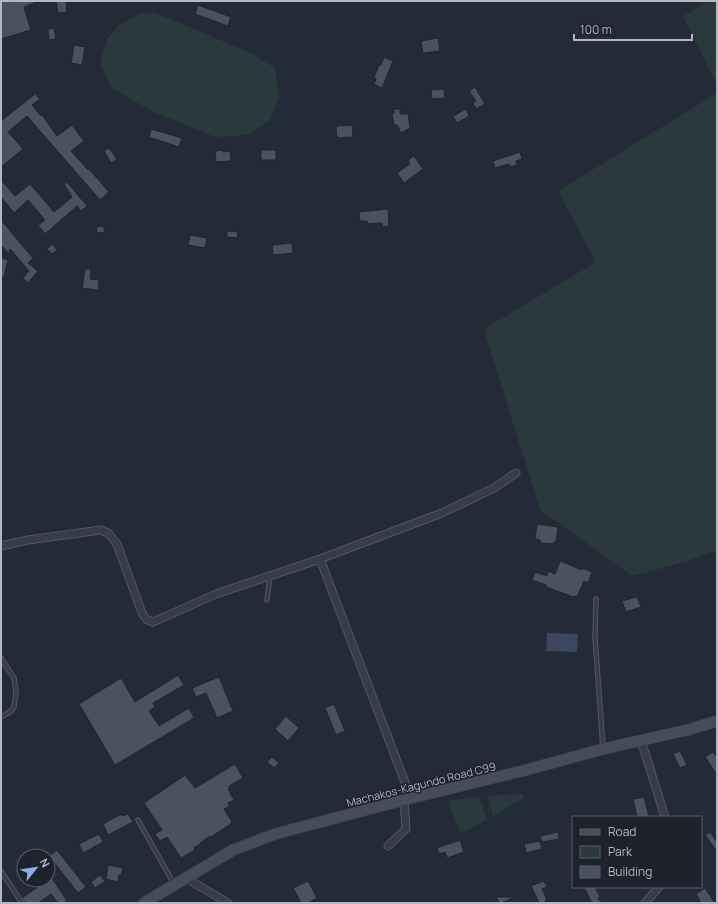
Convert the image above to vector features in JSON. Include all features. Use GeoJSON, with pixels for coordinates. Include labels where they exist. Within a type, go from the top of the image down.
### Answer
{"type":"FeatureCollection","features":[{"type":"Feature","properties":{"kind":"main road","name":"Machakos-Kagundo Road C99"},"geometry":{"type":"LineString","coordinates":[[144,903],[233,850],[248,843],[275,834],[717,721]]}},
{"type":"Feature","properties":{"kind":"street"},"geometry":{"type":"LineString","coordinates":[[1,546],[28,540],[101,530],[108,533],[117,544],[142,613],[146,619],[151,622],[155,622],[194,602],[320,559],[442,513],[494,488],[516,473]]}},
{"type":"Feature","properties":{"kind":"street"},"geometry":{"type":"LineString","coordinates":[[320,559],[408,799],[406,829],[388,846]]}},
{"type":"Feature","properties":{"kind":"street"},"geometry":{"type":"LineString","coordinates":[[641,740],[665,816]]}},
{"type":"Feature","properties":{"kind":"street"},"geometry":{"type":"LineString","coordinates":[[186,878],[228,903]]}},
{"type":"Feature","properties":{"kind":"street"},"geometry":{"type":"LineString","coordinates":[[645,903],[658,888]]}},
{"type":"Feature","properties":{"kind":"lane"},"geometry":{"type":"LineString","coordinates":[[267,600],[270,576]]}},
{"type":"Feature","properties":{"kind":"lane"},"geometry":{"type":"LineString","coordinates":[[596,599],[595,637],[603,749]]}},
{"type":"Feature","properties":{"kind":"lane"},"geometry":{"type":"LineString","coordinates":[[1,658],[14,678],[16,692],[14,707],[10,712],[1,717]]}},
{"type":"Feature","properties":{"kind":"lane"},"geometry":{"type":"LineString","coordinates":[[138,820],[174,885]]}},
{"type":"Feature","properties":{"kind":"lane"},"geometry":{"type":"LineString","coordinates":[[1,871],[22,903]]}},
{"type":"Feature","properties":{"kind":"green space"},"geometry":{"type":"Polygon","coordinates":[[[709,1],[717,1],[717,85],[683,16],[709,1]]]}},
{"type":"Feature","properties":{"kind":"green space"},"geometry":{"type":"Polygon","coordinates":[[[153,12],[251,53],[275,68],[279,98],[270,120],[247,135],[215,137],[154,112],[111,88],[100,63],[107,39],[119,25],[139,14],[153,12]]]}},
{"type":"Feature","properties":{"kind":"green space"},"geometry":{"type":"Polygon","coordinates":[[[717,93],[717,550],[688,561],[632,576],[540,510],[484,329],[596,262],[558,191],[717,93]]]}},
{"type":"Feature","properties":{"kind":"green space"},"geometry":{"type":"Polygon","coordinates":[[[522,794],[524,798],[493,816],[488,796],[522,794]]]}},
{"type":"Feature","properties":{"kind":"green space"},"geometry":{"type":"Polygon","coordinates":[[[479,796],[487,819],[461,834],[448,801],[479,796]]]}},
{"type":"Feature","properties":{"kind":"water"},"geometry":{"type":"Polygon","coordinates":[[[547,633],[578,634],[577,652],[546,651],[547,633]]]}},
{"type":"Feature","properties":{"kind":"building"},"geometry":{"type":"Polygon","coordinates":[[[39,1],[24,7],[31,30],[1,39],[1,2],[39,1]]]}},
{"type":"Feature","properties":{"kind":"building"},"geometry":{"type":"Polygon","coordinates":[[[56,1],[66,1],[67,12],[58,13],[56,1]]]}},
{"type":"Feature","properties":{"kind":"building"},"geometry":{"type":"Polygon","coordinates":[[[198,5],[231,17],[228,26],[195,14],[198,5]]]}},
{"type":"Feature","properties":{"kind":"building"},"geometry":{"type":"Polygon","coordinates":[[[54,28],[56,39],[49,40],[48,29],[54,28]]]}},
{"type":"Feature","properties":{"kind":"building"},"geometry":{"type":"Polygon","coordinates":[[[438,38],[440,51],[423,53],[421,41],[438,38]]]}},
{"type":"Feature","properties":{"kind":"building"},"geometry":{"type":"Polygon","coordinates":[[[74,45],[85,47],[82,65],[71,63],[74,45]]]}},
{"type":"Feature","properties":{"kind":"building"},"geometry":{"type":"Polygon","coordinates":[[[384,57],[393,61],[382,88],[374,84],[376,79],[374,78],[384,57]]]}},
{"type":"Feature","properties":{"kind":"building"},"geometry":{"type":"Polygon","coordinates":[[[475,87],[485,104],[476,109],[473,103],[476,101],[469,91],[475,87]]]}},
{"type":"Feature","properties":{"kind":"building"},"geometry":{"type":"Polygon","coordinates":[[[444,89],[445,98],[432,99],[431,90],[444,89]]]}},
{"type":"Feature","properties":{"kind":"building"},"geometry":{"type":"Polygon","coordinates":[[[35,94],[40,99],[32,105],[41,116],[42,115],[57,136],[72,125],[84,141],[71,151],[109,192],[100,200],[27,116],[8,132],[23,149],[1,167],[1,121],[35,94]]]}},
{"type":"Feature","properties":{"kind":"building"},"geometry":{"type":"Polygon","coordinates":[[[394,109],[400,109],[400,114],[408,114],[410,128],[401,133],[397,125],[394,125],[392,113],[394,113],[394,109]]]}},
{"type":"Feature","properties":{"kind":"building"},"geometry":{"type":"Polygon","coordinates":[[[466,109],[469,116],[457,123],[453,116],[466,109]]]}},
{"type":"Feature","properties":{"kind":"building"},"geometry":{"type":"Polygon","coordinates":[[[352,125],[353,137],[337,138],[336,126],[352,125]]]}},
{"type":"Feature","properties":{"kind":"building"},"geometry":{"type":"Polygon","coordinates":[[[151,129],[182,138],[179,147],[149,137],[151,129]]]}},
{"type":"Feature","properties":{"kind":"building"},"geometry":{"type":"Polygon","coordinates":[[[109,148],[117,159],[111,163],[104,151],[109,148]]]}},
{"type":"Feature","properties":{"kind":"building"},"geometry":{"type":"Polygon","coordinates":[[[223,150],[223,152],[230,151],[231,161],[216,162],[215,151],[223,150]]]}},
{"type":"Feature","properties":{"kind":"building"},"geometry":{"type":"Polygon","coordinates":[[[261,150],[276,150],[276,160],[261,160],[261,150]]]}},
{"type":"Feature","properties":{"kind":"building"},"geometry":{"type":"Polygon","coordinates":[[[520,152],[522,159],[516,161],[517,165],[511,167],[509,164],[495,168],[493,161],[520,152]]]}},
{"type":"Feature","properties":{"kind":"building"},"geometry":{"type":"Polygon","coordinates":[[[414,156],[423,169],[404,183],[397,173],[410,164],[408,160],[414,156]]]}},
{"type":"Feature","properties":{"kind":"building"},"geometry":{"type":"Polygon","coordinates":[[[1,180],[15,196],[30,184],[54,212],[72,197],[64,184],[67,182],[87,206],[81,211],[77,206],[45,234],[38,225],[45,220],[28,200],[14,213],[1,197],[1,180]]]}},
{"type":"Feature","properties":{"kind":"building"},"geometry":{"type":"Polygon","coordinates":[[[388,209],[389,226],[383,227],[382,223],[368,224],[367,221],[360,221],[359,212],[388,209]]]}},
{"type":"Feature","properties":{"kind":"building"},"geometry":{"type":"Polygon","coordinates":[[[1,220],[33,258],[28,263],[38,271],[28,283],[23,278],[29,271],[10,249],[9,254],[1,245],[1,220]]]}},
{"type":"Feature","properties":{"kind":"building"},"geometry":{"type":"Polygon","coordinates":[[[103,226],[105,232],[97,233],[96,227],[103,226]]]}},
{"type":"Feature","properties":{"kind":"building"},"geometry":{"type":"Polygon","coordinates":[[[227,231],[238,232],[237,238],[227,237],[227,231]]]}},
{"type":"Feature","properties":{"kind":"building"},"geometry":{"type":"Polygon","coordinates":[[[190,235],[207,238],[205,248],[188,245],[190,235]]]}},
{"type":"Feature","properties":{"kind":"building"},"geometry":{"type":"Polygon","coordinates":[[[292,243],[293,253],[273,255],[272,245],[292,243]]]}},
{"type":"Feature","properties":{"kind":"building"},"geometry":{"type":"Polygon","coordinates":[[[52,244],[57,250],[52,254],[47,249],[52,244]]]}},
{"type":"Feature","properties":{"kind":"building"},"geometry":{"type":"Polygon","coordinates":[[[1,258],[8,260],[4,277],[1,277],[1,258]]]}},
{"type":"Feature","properties":{"kind":"building"},"geometry":{"type":"Polygon","coordinates":[[[85,269],[91,269],[90,279],[99,280],[98,290],[82,288],[85,269]]]}},
{"type":"Feature","properties":{"kind":"building"},"geometry":{"type":"Polygon","coordinates":[[[537,524],[558,527],[556,542],[553,544],[540,543],[540,540],[535,539],[537,524]]]}},
{"type":"Feature","properties":{"kind":"building"},"geometry":{"type":"Polygon","coordinates":[[[560,561],[582,570],[582,568],[592,572],[588,583],[584,581],[577,597],[573,597],[546,587],[546,585],[532,580],[535,572],[547,576],[548,571],[555,574],[560,561]]]}},
{"type":"Feature","properties":{"kind":"building"},"geometry":{"type":"Polygon","coordinates":[[[637,597],[641,607],[626,612],[622,601],[637,597]]]}},
{"type":"Feature","properties":{"kind":"building"},"geometry":{"type":"Polygon","coordinates":[[[178,675],[184,685],[153,703],[155,707],[149,711],[159,726],[189,708],[194,718],[115,765],[79,704],[121,678],[135,702],[178,675]]]}},
{"type":"Feature","properties":{"kind":"building"},"geometry":{"type":"Polygon","coordinates":[[[219,677],[233,711],[217,718],[206,693],[196,697],[192,688],[219,677]]]}},
{"type":"Feature","properties":{"kind":"building"},"geometry":{"type":"Polygon","coordinates":[[[334,704],[345,731],[336,735],[325,708],[334,704]]]}},
{"type":"Feature","properties":{"kind":"building"},"geometry":{"type":"Polygon","coordinates":[[[286,716],[299,728],[288,741],[275,729],[286,716]]]}},
{"type":"Feature","properties":{"kind":"building"},"geometry":{"type":"Polygon","coordinates":[[[680,751],[687,765],[680,768],[673,754],[680,751]]]}},
{"type":"Feature","properties":{"kind":"building"},"geometry":{"type":"Polygon","coordinates":[[[713,752],[717,757],[717,775],[705,757],[713,752]]]}},
{"type":"Feature","properties":{"kind":"building"},"geometry":{"type":"Polygon","coordinates":[[[272,757],[279,763],[274,768],[267,762],[272,757]]]}},
{"type":"Feature","properties":{"kind":"building"},"geometry":{"type":"Polygon","coordinates":[[[235,764],[243,778],[229,786],[230,788],[228,789],[234,800],[228,803],[230,806],[224,809],[232,822],[200,843],[194,848],[195,850],[181,858],[167,837],[160,841],[155,834],[162,830],[144,803],[185,775],[195,788],[235,764]]]}},
{"type":"Feature","properties":{"kind":"building"},"geometry":{"type":"Polygon","coordinates":[[[644,797],[649,816],[637,816],[633,799],[644,797]]]}},
{"type":"Feature","properties":{"kind":"building"},"geometry":{"type":"Polygon","coordinates":[[[121,814],[122,816],[128,814],[133,822],[108,835],[103,824],[121,814]]]}},
{"type":"Feature","properties":{"kind":"building"},"geometry":{"type":"Polygon","coordinates":[[[558,832],[559,839],[542,842],[540,836],[558,832]]]}},
{"type":"Feature","properties":{"kind":"building"},"geometry":{"type":"Polygon","coordinates":[[[710,832],[717,842],[717,852],[705,835],[710,832]]]}},
{"type":"Feature","properties":{"kind":"building"},"geometry":{"type":"Polygon","coordinates":[[[99,834],[103,842],[83,853],[79,844],[99,834]]]}},
{"type":"Feature","properties":{"kind":"building"},"geometry":{"type":"Polygon","coordinates":[[[460,840],[464,852],[447,858],[445,852],[439,854],[437,848],[460,840]]]}},
{"type":"Feature","properties":{"kind":"building"},"geometry":{"type":"Polygon","coordinates":[[[540,841],[542,849],[526,853],[524,844],[540,841]]]}},
{"type":"Feature","properties":{"kind":"building"},"geometry":{"type":"Polygon","coordinates":[[[57,850],[86,887],[78,893],[56,865],[57,850]]]}},
{"type":"Feature","properties":{"kind":"building"},"geometry":{"type":"Polygon","coordinates":[[[108,865],[123,868],[121,876],[119,875],[118,882],[106,879],[108,865]]]}},
{"type":"Feature","properties":{"kind":"building"},"geometry":{"type":"Polygon","coordinates":[[[100,875],[105,881],[95,888],[91,882],[100,875]]]}},
{"type":"Feature","properties":{"kind":"building"},"geometry":{"type":"Polygon","coordinates":[[[308,881],[317,898],[308,903],[301,903],[293,888],[308,881]]]}},
{"type":"Feature","properties":{"kind":"building"},"geometry":{"type":"Polygon","coordinates":[[[544,881],[547,887],[542,889],[547,900],[545,901],[546,903],[539,903],[531,886],[544,881]]]}},
{"type":"Feature","properties":{"kind":"building"},"geometry":{"type":"Polygon","coordinates":[[[56,884],[67,901],[64,903],[58,903],[51,894],[38,903],[25,903],[22,898],[36,888],[56,888],[56,884]]]}},
{"type":"Feature","properties":{"kind":"building"},"geometry":{"type":"Polygon","coordinates":[[[584,888],[596,888],[600,897],[598,898],[601,903],[592,903],[584,888]]]}},
{"type":"Feature","properties":{"kind":"building"},"geometry":{"type":"Polygon","coordinates":[[[705,888],[715,903],[701,903],[696,894],[705,888]]]}},
{"type":"Feature","properties":{"kind":"building"},"geometry":{"type":"Polygon","coordinates":[[[496,897],[515,897],[499,903],[496,897]]]}}]}
